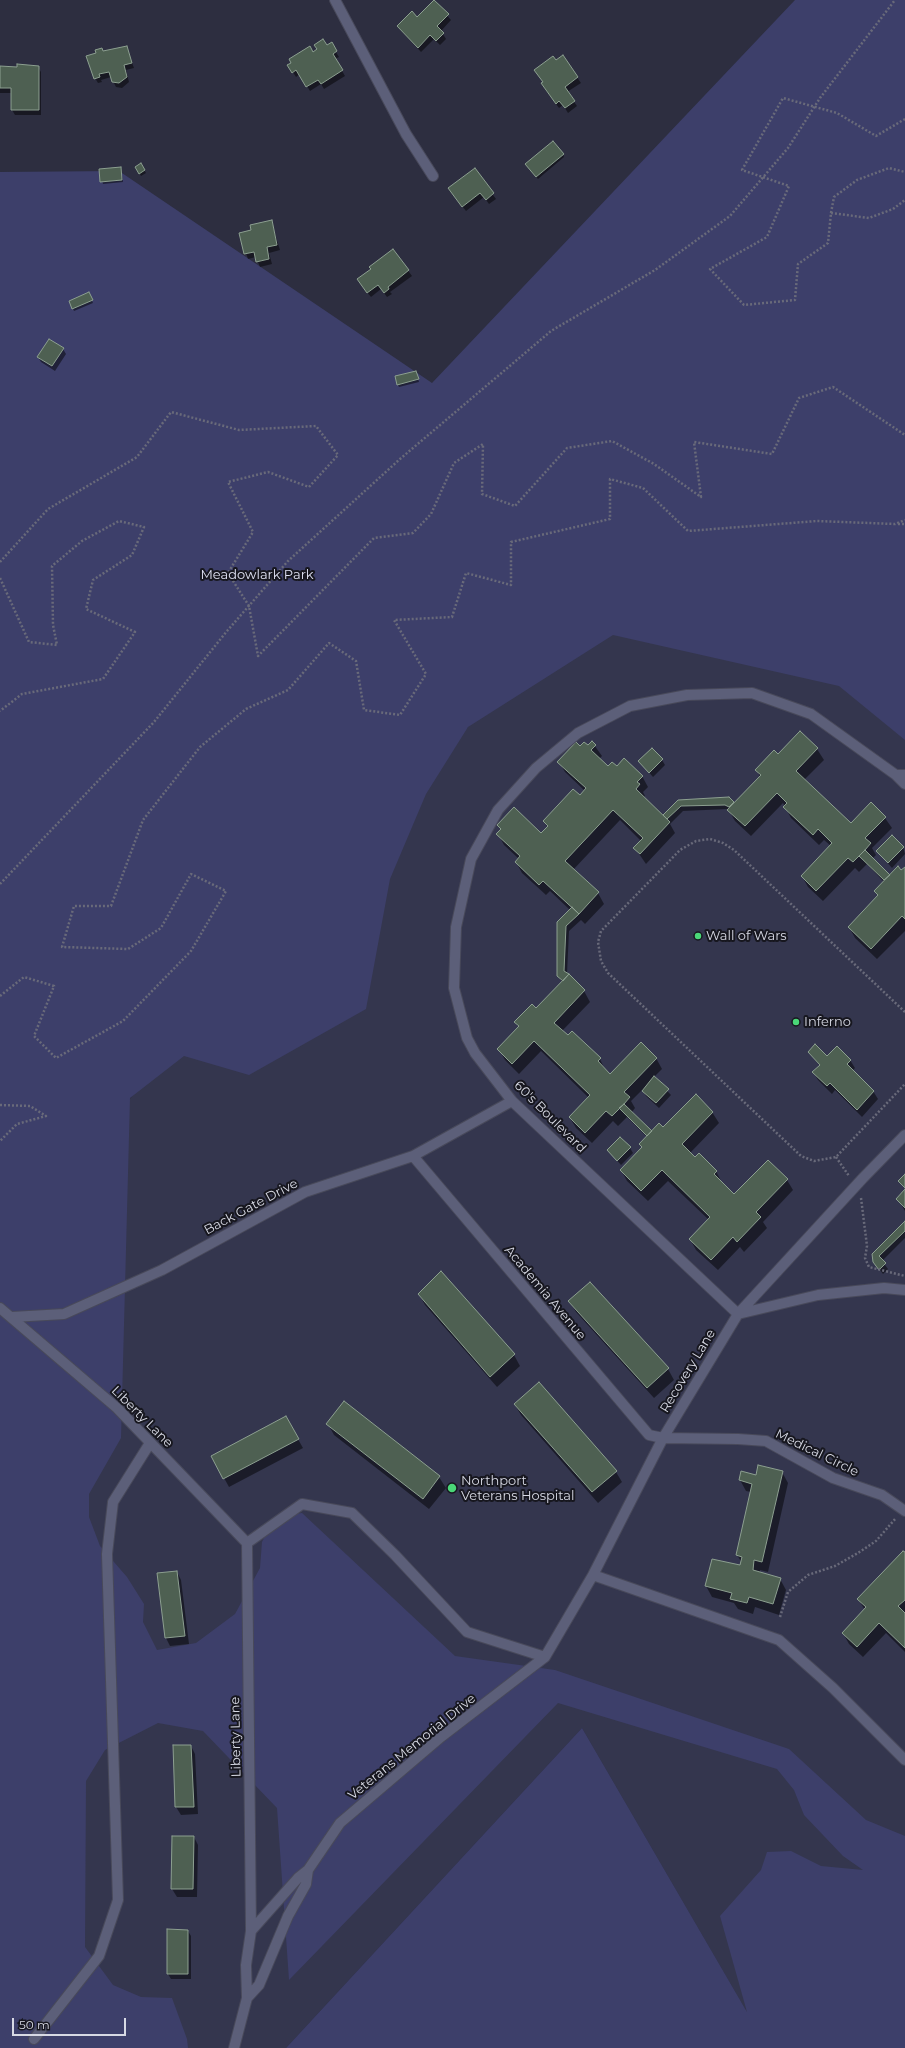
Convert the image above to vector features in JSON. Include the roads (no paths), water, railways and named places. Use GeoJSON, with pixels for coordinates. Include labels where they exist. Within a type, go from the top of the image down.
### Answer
{"type":"FeatureCollection","features":[{"type":"Feature","properties":{"kind":"lane"},"geometry":{"type":"LineString","coordinates":[[335,0],[406,134],[433,176]]}},
{"type":"Feature","properties":{"kind":"lane","name":"60's Boulevard"},"geometry":{"type":"LineString","coordinates":[[738,1314],[512,1101],[475,1053],[467,1038],[454,988],[456,927],[472,859],[498,810],[536,768],[578,733],[630,706],[687,695],[752,693],[811,714],[900,775],[905,784]]}},
{"type":"Feature","properties":{"kind":"lane","name":"Back Gate Drive"},"geometry":{"type":"LineString","coordinates":[[12,1317],[64,1314],[162,1270],[305,1192],[413,1156],[512,1101]]}},
{"type":"Feature","properties":{"kind":"lane","name":"Recovery Lane"},"geometry":{"type":"LineString","coordinates":[[546,1657],[593,1574],[663,1438],[738,1314],[905,1135]]}},
{"type":"Feature","properties":{"kind":"lane","name":"Academia Avenue"},"geometry":{"type":"LineString","coordinates":[[413,1156],[649,1435],[663,1438]]}},
{"type":"Feature","properties":{"kind":"lane"},"geometry":{"type":"LineString","coordinates":[[738,1314],[818,1294],[884,1288],[905,1290]]}},
{"type":"Feature","properties":{"kind":"lane"},"geometry":{"type":"LineString","coordinates":[[0,1308],[12,1317]]}},
{"type":"Feature","properties":{"kind":"lane","name":"Liberty Lane"},"geometry":{"type":"LineString","coordinates":[[12,1317],[117,1408],[247,1542],[252,1931]]}},
{"type":"Feature","properties":{"kind":"lane","name":"Medical Circle"},"geometry":{"type":"LineString","coordinates":[[663,1438],[766,1441],[833,1478],[882,1495],[905,1511]]}},
{"type":"Feature","properties":{"kind":"lane"},"geometry":{"type":"LineString","coordinates":[[34,2039],[99,1956],[118,1900],[107,1554],[113,1502],[150,1443]]}},
{"type":"Feature","properties":{"kind":"lane"},"geometry":{"type":"LineString","coordinates":[[247,1542],[302,1504],[352,1514],[395,1555],[467,1632],[546,1657]]}},
{"type":"Feature","properties":{"kind":"lane"},"geometry":{"type":"LineString","coordinates":[[593,1574],[779,1640],[833,1688],[905,1760]]}},
{"type":"Feature","properties":{"kind":"lane","name":"Veterans Memorial Drive"},"geometry":{"type":"LineString","coordinates":[[234,2048],[247,1998],[246,1965],[252,1931],[298,1878],[308,1870],[340,1823],[441,1737],[546,1657]]}},
{"type":"Feature","properties":{"kind":"lane","name":"Veterans Memorial Drive"},"geometry":{"type":"LineString","coordinates":[[247,1998],[259,1985],[288,1916],[306,1884],[308,1870]]}},
{"type":"Feature","properties":{"kind":"place","name":"Wall of Wars"},"geometry":{"type":"Point","coordinates":[698,936]}},
{"type":"Feature","properties":{"kind":"place","name":"Inferno"},"geometry":{"type":"Point","coordinates":[796,1022]}},
{"type":"Feature","properties":{"kind":"place","name":"Northport Veterans Hospital"},"geometry":{"type":"Point","coordinates":[452,1488]}},
{"type":"Feature","properties":{"kind":"park label","name":"Meadowlark Park"},"geometry":{"type":"Point","coordinates":[257,575]}}]}
